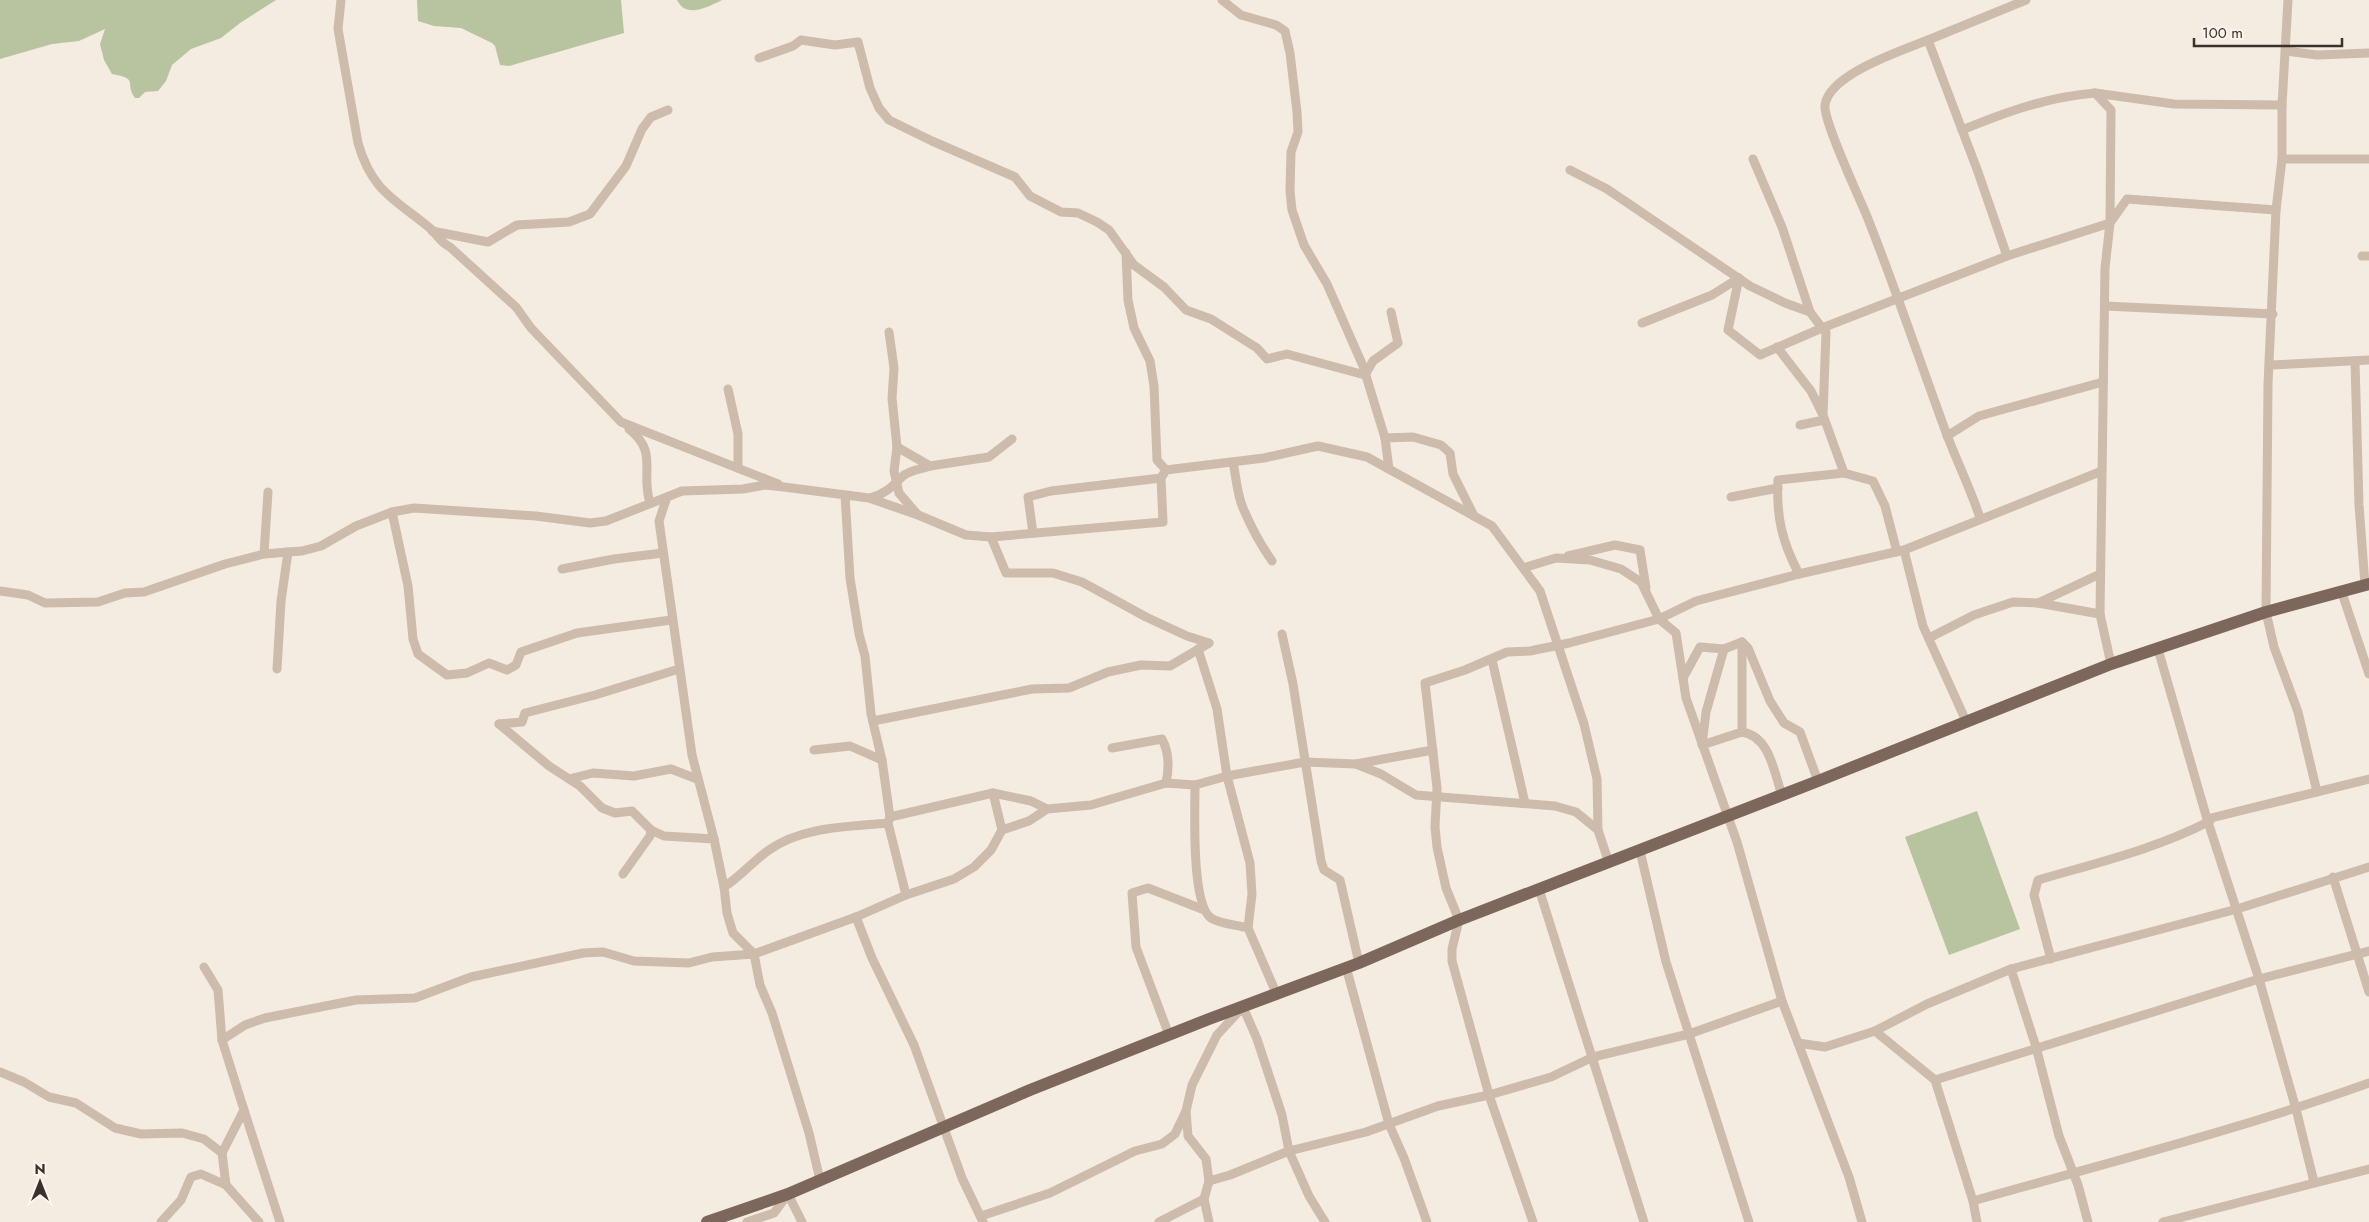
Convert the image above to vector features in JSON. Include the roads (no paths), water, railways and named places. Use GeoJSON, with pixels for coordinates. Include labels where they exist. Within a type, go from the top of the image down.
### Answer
{"type":"FeatureCollection","features":[{"type":"Feature","properties":{"kind":"main road"},"geometry":{"type":"LineString","coordinates":[[707,1222],[788,1194],[945,1126],[1169,1035],[1359,963],[1459,920],[1640,851],[1726,815],[1818,781],[2111,664],[2266,612],[2367,585]]}},
{"type":"Feature","properties":{"kind":"street"},"geometry":{"type":"LineString","coordinates":[[341,0],[338,29],[344,71],[362,158],[376,184],[385,194],[432,230],[443,244],[450,247],[516,307],[531,328],[621,422],[641,438],[647,450],[646,489],[650,502]]}},
{"type":"Feature","properties":{"kind":"street"},"geometry":{"type":"LineString","coordinates":[[1222,0],[1241,16],[1276,25],[1285,31],[1290,53],[1298,132],[1291,152],[1290,191],[1292,210],[1304,245],[1327,284],[1365,375],[1384,438],[1388,469]]}},
{"type":"Feature","properties":{"kind":"street"},"geometry":{"type":"LineString","coordinates":[[1980,518],[1947,436],[1830,126],[1825,104],[1830,95],[1847,76],[1861,67],[2026,0]]}},
{"type":"Feature","properties":{"kind":"street"},"geometry":{"type":"LineString","coordinates":[[2288,0],[2282,105],[2282,159],[2276,210],[2271,365],[2268,384],[2266,612],[2274,646],[2298,712],[2317,792]]}},
{"type":"Feature","properties":{"kind":"street"},"geometry":{"type":"LineString","coordinates":[[759,58],[793,46],[801,40],[835,45],[858,42],[870,88],[879,108],[889,120],[932,142],[1014,176],[1030,196],[1061,212],[1078,213],[1088,216],[1109,230],[1137,269],[1164,287],[1186,310],[1211,319],[1257,348],[1266,358],[1287,354],[1365,375]]}},
{"type":"Feature","properties":{"kind":"street"},"geometry":{"type":"LineString","coordinates":[[1928,40],[2006,256]]}},
{"type":"Feature","properties":{"kind":"street"},"geometry":{"type":"LineString","coordinates":[[2286,51],[2317,55],[2369,53]]}},
{"type":"Feature","properties":{"kind":"street"},"geometry":{"type":"LineString","coordinates":[[1962,130],[2016,108],[2056,98],[2095,93],[2174,104],[2282,105]]}},
{"type":"Feature","properties":{"kind":"street"},"geometry":{"type":"LineString","coordinates":[[2095,93],[2111,110],[2110,223],[2105,268],[2104,306],[2100,574],[2100,614],[2111,664]]}},
{"type":"Feature","properties":{"kind":"street"},"geometry":{"type":"LineString","coordinates":[[432,230],[488,242],[517,225],[569,222],[590,214],[626,166],[642,129],[651,117],[668,110]]}},
{"type":"Feature","properties":{"kind":"street"},"geometry":{"type":"LineString","coordinates":[[1753,159],[1782,227],[1810,312],[1826,332],[1824,417]]}},
{"type":"Feature","properties":{"kind":"street"},"geometry":{"type":"LineString","coordinates":[[2282,159],[2369,160]]}},
{"type":"Feature","properties":{"kind":"street"},"geometry":{"type":"LineString","coordinates":[[1570,170],[1607,189],[1739,278],[1785,303],[1810,312]]}},
{"type":"Feature","properties":{"kind":"street"},"geometry":{"type":"LineString","coordinates":[[1739,278],[1728,330],[1760,355],[1822,328],[2006,256],[2110,223],[2127,199],[2276,210]]}},
{"type":"Feature","properties":{"kind":"street"},"geometry":{"type":"LineString","coordinates":[[1126,253],[1128,300],[1134,328],[1150,361],[1154,386],[1157,460],[1166,470]]}},
{"type":"Feature","properties":{"kind":"street"},"geometry":{"type":"LineString","coordinates":[[1642,322],[1712,295],[1739,278]]}},
{"type":"Feature","properties":{"kind":"street"},"geometry":{"type":"LineString","coordinates":[[2104,306],[2273,314]]}},
{"type":"Feature","properties":{"kind":"street"},"geometry":{"type":"LineString","coordinates":[[1365,375],[1374,361],[1398,343],[1391,312]]}},
{"type":"Feature","properties":{"kind":"street"},"geometry":{"type":"LineString","coordinates":[[889,332],[894,368],[892,398],[896,447],[894,471],[896,484],[899,493],[918,515]]}},
{"type":"Feature","properties":{"kind":"street"},"geometry":{"type":"LineString","coordinates":[[1777,347],[1811,391],[1824,417],[1844,473]]}},
{"type":"Feature","properties":{"kind":"street"},"geometry":{"type":"LineString","coordinates":[[2271,365],[2369,360]]}},
{"type":"Feature","properties":{"kind":"street"},"geometry":{"type":"LineString","coordinates":[[2355,362],[2359,505],[2367,585]]}},
{"type":"Feature","properties":{"kind":"street"},"geometry":{"type":"LineString","coordinates":[[1947,436],[1979,416],[2103,382]]}},
{"type":"Feature","properties":{"kind":"street"},"geometry":{"type":"LineString","coordinates":[[728,389],[738,434],[738,468]]}},
{"type":"Feature","properties":{"kind":"street"},"geometry":{"type":"LineString","coordinates":[[1800,425],[1824,417]]}},
{"type":"Feature","properties":{"kind":"street"},"geometry":{"type":"LineString","coordinates":[[621,422],[784,487]]}},
{"type":"Feature","properties":{"kind":"street"},"geometry":{"type":"LineString","coordinates":[[1384,438],[1413,436],[1441,445],[1450,453],[1453,474],[1474,516]]}},
{"type":"Feature","properties":{"kind":"street"},"geometry":{"type":"LineString","coordinates":[[869,498],[882,495],[896,484],[904,474],[930,466],[989,457],[1012,439]]}},
{"type":"Feature","properties":{"kind":"street"},"geometry":{"type":"LineString","coordinates":[[1166,470],[1264,458],[1318,446],[1367,457],[1492,526],[1540,591],[1584,724],[1597,779],[1598,830],[1609,863]]}},
{"type":"Feature","properties":{"kind":"street"},"geometry":{"type":"LineString","coordinates":[[896,447],[930,466]]}},
{"type":"Feature","properties":{"kind":"street"},"geometry":{"type":"LineString","coordinates":[[1233,462],[1242,508],[1251,522],[1257,539],[1272,561]]}},
{"type":"Feature","properties":{"kind":"street"},"geometry":{"type":"LineString","coordinates":[[0,591],[28,595],[46,603],[98,602],[125,593],[144,592],[225,564],[264,554],[302,551],[321,546],[356,526],[392,512],[414,508],[536,516],[590,523],[606,521],[650,502],[667,498],[682,491],[743,489],[765,485],[869,498],[918,515],[966,535],[991,537],[1163,522],[1161,478],[1166,470]]}},
{"type":"Feature","properties":{"kind":"street"},"geometry":{"type":"LineString","coordinates":[[1533,1222],[1489,1095],[1452,961],[1452,949],[1459,920],[1446,888],[1437,848],[1435,827],[1438,798],[1425,683],[1492,660],[1507,652],[1530,651],[1659,619],[1696,601],[1798,574],[1900,551],[1980,518],[2073,485],[2102,471]]}},
{"type":"Feature","properties":{"kind":"street"},"geometry":{"type":"LineString","coordinates":[[1798,574],[1786,550],[1777,508],[1778,480],[1844,473],[1873,480],[1885,506],[1923,626],[1966,721]]}},
{"type":"Feature","properties":{"kind":"street"},"geometry":{"type":"LineString","coordinates":[[1033,533],[1028,497],[1051,491],[1161,478]]}},
{"type":"Feature","properties":{"kind":"street"},"geometry":{"type":"LineString","coordinates":[[1731,497],[1778,488]]}},
{"type":"Feature","properties":{"kind":"street"},"geometry":{"type":"LineString","coordinates":[[264,554],[268,492]]}},
{"type":"Feature","properties":{"kind":"street"},"geometry":{"type":"LineString","coordinates":[[845,495],[850,578],[859,634],[866,656],[872,721],[882,760],[889,820],[906,895]]}},
{"type":"Feature","properties":{"kind":"street"},"geometry":{"type":"LineString","coordinates":[[667,498],[659,522],[668,582],[671,620],[697,779],[714,839],[724,887],[727,913],[733,933],[754,954],[760,985],[772,1013],[809,1133],[820,1180]]}},
{"type":"Feature","properties":{"kind":"street"},"geometry":{"type":"LineString","coordinates":[[392,512],[398,532],[408,586],[413,638],[418,654],[447,675],[466,673],[489,663],[507,670],[516,665],[521,652],[577,633],[671,620]]}},
{"type":"Feature","properties":{"kind":"street"},"geometry":{"type":"LineString","coordinates":[[872,721],[1032,689],[1069,688],[1108,672],[1141,665],[1170,666],[1209,643],[1187,636],[1146,617],[1082,582],[1053,573],[1006,573],[991,537]]}},
{"type":"Feature","properties":{"kind":"street"},"geometry":{"type":"LineString","coordinates":[[1523,568],[1556,558],[1615,546],[1640,550],[1647,596]]}},
{"type":"Feature","properties":{"kind":"street"},"geometry":{"type":"LineString","coordinates":[[277,669],[281,601],[288,552]]}},
{"type":"Feature","properties":{"kind":"street"},"geometry":{"type":"LineString","coordinates":[[562,569],[614,559],[663,553]]}},
{"type":"Feature","properties":{"kind":"street"},"geometry":{"type":"LineString","coordinates":[[1556,558],[1590,560],[1621,569],[1641,582],[1659,619],[1676,633],[1686,698],[1737,842],[1782,1001],[1848,1177],[1862,1222]]}},
{"type":"Feature","properties":{"kind":"street"},"geometry":{"type":"LineString","coordinates":[[2038,602],[2100,574]]}},
{"type":"Feature","properties":{"kind":"street"},"geometry":{"type":"LineString","coordinates":[[2342,593],[2369,674]]}},
{"type":"Feature","properties":{"kind":"street"},"geometry":{"type":"LineString","coordinates":[[1929,638],[1974,615],[2013,602],[2038,602],[2100,614]]}},
{"type":"Feature","properties":{"kind":"street"},"geometry":{"type":"LineString","coordinates":[[1282,634],[1293,684],[1321,861],[1324,870],[1340,880],[1359,963]]}},
{"type":"Feature","properties":{"kind":"street"},"geometry":{"type":"LineString","coordinates":[[1683,678],[1700,647],[1724,649],[1742,642]]}},
{"type":"Feature","properties":{"kind":"street"},"geometry":{"type":"LineString","coordinates":[[1742,642],[1742,732]]}},
{"type":"Feature","properties":{"kind":"street"},"geometry":{"type":"LineString","coordinates":[[1742,642],[1748,648],[1770,701],[1784,722],[1800,732],[1818,781]]}},
{"type":"Feature","properties":{"kind":"street"},"geometry":{"type":"LineString","coordinates":[[1198,649],[1217,709],[1227,776],[1250,863],[1252,894],[1248,928],[1277,995]]}},
{"type":"Feature","properties":{"kind":"street"},"geometry":{"type":"LineString","coordinates":[[1702,745],[1706,712],[1724,649]]}},
{"type":"Feature","properties":{"kind":"street"},"geometry":{"type":"LineString","coordinates":[[2158,649],[2259,979],[2296,1109],[2314,1182]]}},
{"type":"Feature","properties":{"kind":"street"},"geometry":{"type":"LineString","coordinates":[[1492,660],[1525,803]]}},
{"type":"Feature","properties":{"kind":"street"},"geometry":{"type":"LineString","coordinates":[[679,669],[595,695],[525,713],[522,722],[498,724],[549,766],[580,786],[602,808],[615,813],[632,811],[651,830],[664,836],[714,839]]}},
{"type":"Feature","properties":{"kind":"street"},"geometry":{"type":"LineString","coordinates":[[1702,745],[1742,732],[1753,734],[1764,744],[1782,795]]}},
{"type":"Feature","properties":{"kind":"street"},"geometry":{"type":"LineString","coordinates":[[1112,748],[1162,739],[1165,745],[1169,770],[1166,783]]}},
{"type":"Feature","properties":{"kind":"street"},"geometry":{"type":"LineString","coordinates":[[814,750],[850,746],[882,760]]}},
{"type":"Feature","properties":{"kind":"street"},"geometry":{"type":"LineString","coordinates":[[222,1040],[245,1025],[265,1018],[356,1000],[415,998],[471,977],[583,953],[603,952],[634,961],[689,963],[712,957],[754,954],[856,917],[906,895],[954,879],[974,867],[991,850],[1002,830],[1029,820],[1047,809],[1091,805],[1166,783],[1195,785],[1227,776],[1306,762],[1356,764],[1433,750]]}},
{"type":"Feature","properties":{"kind":"street"},"geometry":{"type":"LineString","coordinates":[[1356,764],[1381,774],[1416,795],[1555,806],[1576,812],[1598,830]]}},
{"type":"Feature","properties":{"kind":"street"},"geometry":{"type":"LineString","coordinates":[[569,779],[594,773],[634,776],[672,769],[697,779]]}},
{"type":"Feature","properties":{"kind":"street"},"geometry":{"type":"LineString","coordinates":[[2051,958],[2034,895],[2038,880],[2136,852],[2188,833],[2209,820],[2369,779]]}},
{"type":"Feature","properties":{"kind":"street"},"geometry":{"type":"LineString","coordinates":[[1195,785],[1196,860],[1202,909]]}},
{"type":"Feature","properties":{"kind":"street"},"geometry":{"type":"LineString","coordinates":[[724,887],[737,879],[769,850],[804,834],[889,820],[993,793],[1031,802],[1047,809]]}},
{"type":"Feature","properties":{"kind":"street"},"geometry":{"type":"LineString","coordinates":[[993,793],[1002,830]]}},
{"type":"Feature","properties":{"kind":"street"},"geometry":{"type":"LineString","coordinates":[[623,874],[650,836],[651,830]]}},
{"type":"Feature","properties":{"kind":"street"},"geometry":{"type":"LineString","coordinates":[[1640,851],[1666,962],[1749,1222]]}},
{"type":"Feature","properties":{"kind":"street"},"geometry":{"type":"LineString","coordinates":[[1798,1043],[1825,1047],[1875,1031],[1927,1004],[2011,969],[2237,909],[2369,867]]}},
{"type":"Feature","properties":{"kind":"street"},"geometry":{"type":"LineString","coordinates":[[2333,877],[2369,992]]}},
{"type":"Feature","properties":{"kind":"street"},"geometry":{"type":"LineString","coordinates":[[1169,1035],[1136,947],[1132,893],[1148,888],[1202,909],[1211,919],[1248,928]]}},
{"type":"Feature","properties":{"kind":"street"},"geometry":{"type":"LineString","coordinates":[[1539,889],[1644,1222]]}},
{"type":"Feature","properties":{"kind":"street"},"geometry":{"type":"LineString","coordinates":[[856,917],[872,958],[914,1045],[945,1126],[962,1178],[982,1219],[1050,1193],[1135,1151],[1162,1144],[1175,1134],[1186,1111],[1192,1085],[1217,1036],[1243,1007],[1257,1039],[1282,1115],[1289,1151],[1309,1196],[1325,1222]]}},
{"type":"Feature","properties":{"kind":"street"},"geometry":{"type":"LineString","coordinates":[[1935,1080],[2259,979],[2369,951]]}},
{"type":"Feature","properties":{"kind":"street"},"geometry":{"type":"LineString","coordinates":[[204,966],[218,990],[222,1040],[280,1222]]}},
{"type":"Feature","properties":{"kind":"street"},"geometry":{"type":"LineString","coordinates":[[1346,967],[1388,1124],[1404,1158],[1427,1222]]}},
{"type":"Feature","properties":{"kind":"street"},"geometry":{"type":"LineString","coordinates":[[2011,969],[2036,1047],[2059,1136],[2078,1185],[2088,1222]]}},
{"type":"Feature","properties":{"kind":"street"},"geometry":{"type":"LineString","coordinates":[[1209,1181],[1230,1175],[1289,1151],[1366,1132],[1438,1106],[1489,1095],[1551,1077],[1593,1056],[1689,1034],[1782,1001]]}},
{"type":"Feature","properties":{"kind":"street"},"geometry":{"type":"LineString","coordinates":[[1875,1031],[1935,1080],[1973,1201],[1977,1222]]}},
{"type":"Feature","properties":{"kind":"street"},"geometry":{"type":"LineString","coordinates":[[0,1072],[24,1082],[49,1097],[76,1103],[115,1128],[141,1134],[182,1133],[204,1139],[222,1153]]}},
{"type":"Feature","properties":{"kind":"street"},"geometry":{"type":"LineString","coordinates":[[1973,1201],[2175,1146],[2296,1109],[2369,1083]]}},
{"type":"Feature","properties":{"kind":"street"},"geometry":{"type":"LineString","coordinates":[[226,1184],[222,1153],[244,1110]]}},
{"type":"Feature","properties":{"kind":"street"},"geometry":{"type":"LineString","coordinates":[[1186,1111],[1188,1136],[1206,1159],[1209,1181],[1204,1199],[1209,1222]]}},
{"type":"Feature","properties":{"kind":"street"},"geometry":{"type":"LineString","coordinates":[[2163,1222],[2200,1218],[2314,1182],[2369,1169]]}},
{"type":"Feature","properties":{"kind":"street"},"geometry":{"type":"LineString","coordinates":[[161,1222],[181,1200],[191,1177],[201,1174],[226,1184],[259,1222]]}},
{"type":"Feature","properties":{"kind":"street"},"geometry":{"type":"LineString","coordinates":[[747,1222],[774,1213],[788,1194],[802,1222]]}},
{"type":"Feature","properties":{"kind":"street"},"geometry":{"type":"LineString","coordinates":[[1159,1222],[1204,1199]]}}]}
